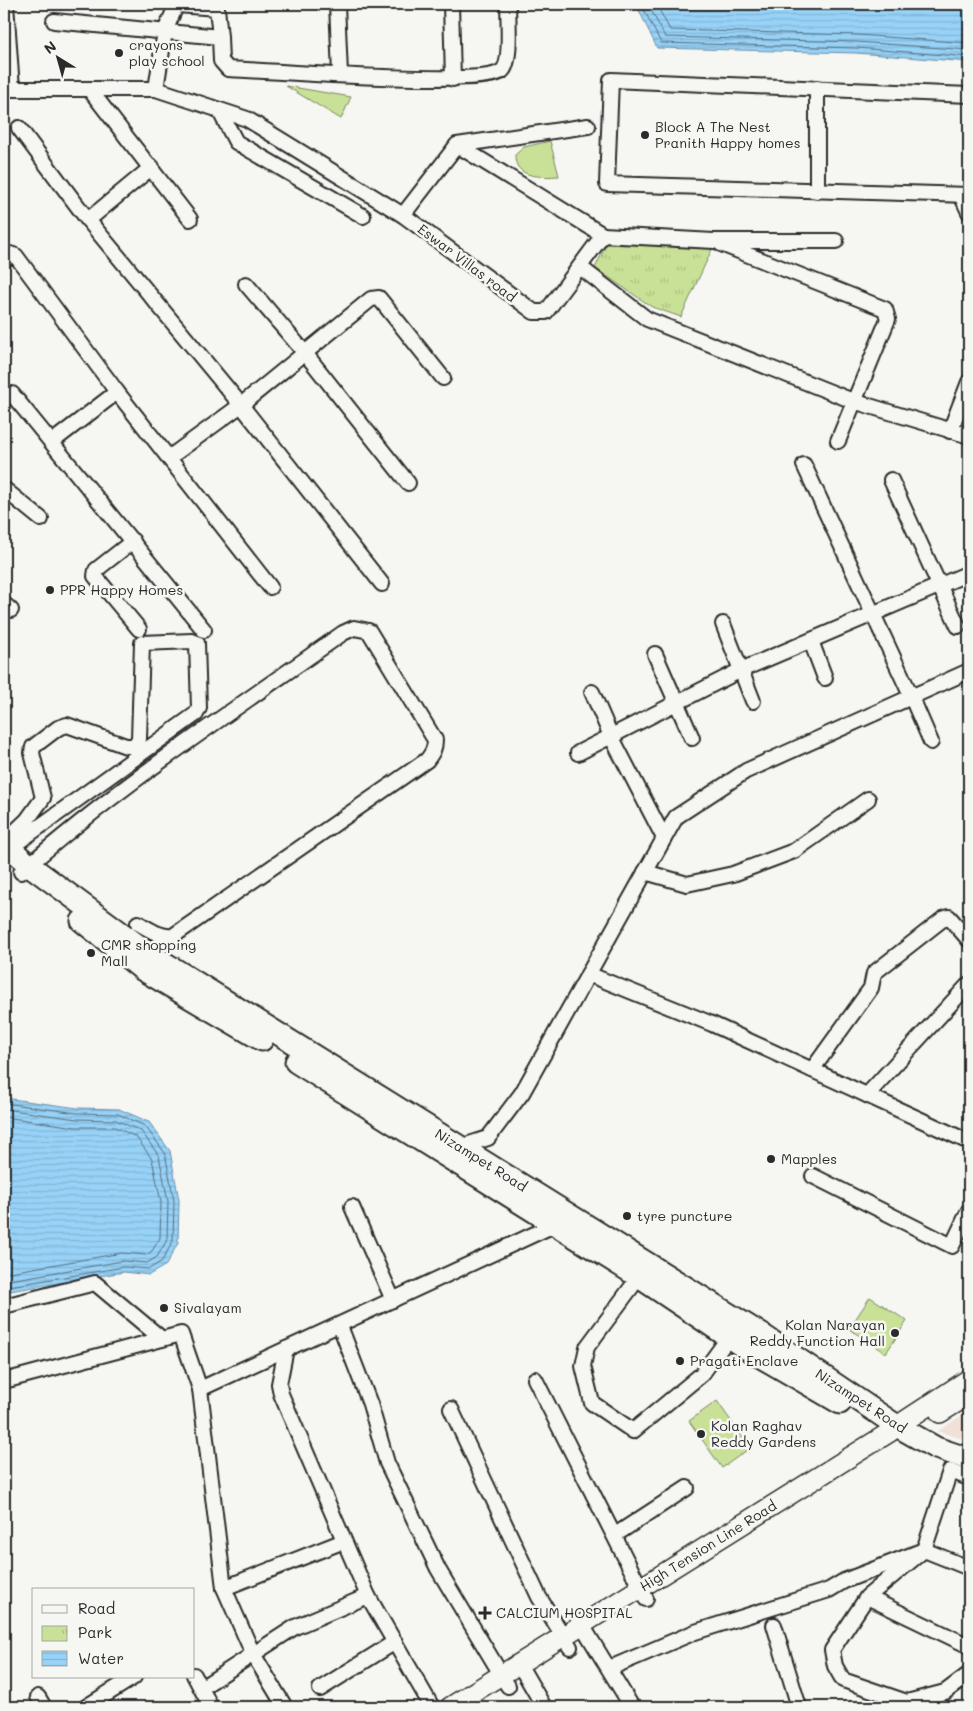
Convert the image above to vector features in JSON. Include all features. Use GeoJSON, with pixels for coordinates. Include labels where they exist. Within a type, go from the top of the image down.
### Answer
{"type":"FeatureCollection","features":[{"type":"Feature","properties":{"kind":"main road","name":"Nizampet Road"},"geometry":{"type":"LineString","coordinates":[[5,848],[25,868],[143,970],[559,1218],[764,1336],[893,1436],[969,1459]]}},
{"type":"Feature","properties":{"kind":"main road","name":"Nizampet Road"},"geometry":{"type":"LineString","coordinates":[[25,868],[147,952],[460,1147],[639,1277],[729,1337],[893,1436],[919,1450],[969,1468]]}},
{"type":"Feature","properties":{"kind":"main road","name":"High Tension Line Road"},"geometry":{"type":"LineString","coordinates":[[893,1436],[969,1379]]}},
{"type":"Feature","properties":{"kind":"main road","name":"High Tension Line Road"},"geometry":{"type":"LineString","coordinates":[[454,1706],[505,1681],[893,1436],[969,1395]]}},
{"type":"Feature","properties":{"kind":"main road"},"geometry":{"type":"LineString","coordinates":[[475,1707],[505,1681]]}},
{"type":"Feature","properties":{"kind":"street"},"geometry":{"type":"LineString","coordinates":[[6,4],[8,89]]}},
{"type":"Feature","properties":{"kind":"street"},"geometry":{"type":"LineString","coordinates":[[156,90],[165,31],[177,4],[217,6],[221,61],[228,69],[453,79],[494,74],[502,71],[507,60],[508,4]]}},
{"type":"Feature","properties":{"kind":"street"},"geometry":{"type":"LineString","coordinates":[[337,4],[340,74]]}},
{"type":"Feature","properties":{"kind":"street"},"geometry":{"type":"LineString","coordinates":[[451,4],[453,79]]}},
{"type":"Feature","properties":{"kind":"street"},"geometry":{"type":"LineString","coordinates":[[54,21],[220,37]]}},
{"type":"Feature","properties":{"kind":"street"},"geometry":{"type":"LineString","coordinates":[[969,95],[611,80],[607,184],[965,195],[969,212]]}},
{"type":"Feature","properties":{"kind":"street"},"geometry":{"type":"LineString","coordinates":[[817,88],[817,191]]}},
{"type":"Feature","properties":{"kind":"street","name":"Eswar Villas road"},"geometry":{"type":"LineString","coordinates":[[8,89],[156,90],[247,119],[403,215],[534,312],[546,312],[603,235]]}},
{"type":"Feature","properties":{"kind":"street"},"geometry":{"type":"LineString","coordinates":[[90,90],[152,167],[190,219]]}},
{"type":"Feature","properties":{"kind":"street"},"geometry":{"type":"LineString","coordinates":[[219,110],[236,142],[363,216]]}},
{"type":"Feature","properties":{"kind":"street"},"geometry":{"type":"LineString","coordinates":[[403,215],[457,145],[588,126]]}},
{"type":"Feature","properties":{"kind":"street"},"geometry":{"type":"LineString","coordinates":[[19,128],[88,220],[241,405],[382,584]]}},
{"type":"Feature","properties":{"kind":"street"},"geometry":{"type":"LineString","coordinates":[[457,145],[603,235],[714,241],[836,241]]}},
{"type":"Feature","properties":{"kind":"street"},"geometry":{"type":"LineString","coordinates":[[88,220],[152,167]]}},
{"type":"Feature","properties":{"kind":"street"},"geometry":{"type":"LineString","coordinates":[[714,241],[885,309],[888,319],[838,441]]}},
{"type":"Feature","properties":{"kind":"street"},"geometry":{"type":"LineString","coordinates":[[10,258],[170,457],[270,587]]}},
{"type":"Feature","properties":{"kind":"street"},"geometry":{"type":"LineString","coordinates":[[580,267],[647,319],[853,401],[969,436]]}},
{"type":"Feature","properties":{"kind":"street"},"geometry":{"type":"LineString","coordinates":[[246,284],[408,483]]}},
{"type":"Feature","properties":{"kind":"street"},"geometry":{"type":"LineString","coordinates":[[170,457],[241,405],[371,300],[379,298],[443,378]]}},
{"type":"Feature","properties":{"kind":"street"},"geometry":{"type":"LineString","coordinates":[[950,431],[969,382]]}},
{"type":"Feature","properties":{"kind":"street"},"geometry":{"type":"LineString","coordinates":[[52,442],[117,392]]}},
{"type":"Feature","properties":{"kind":"street"},"geometry":{"type":"LineString","coordinates":[[12,394],[204,630]]}},
{"type":"Feature","properties":{"kind":"street"},"geometry":{"type":"LineString","coordinates":[[804,465],[931,742]]}},
{"type":"Feature","properties":{"kind":"street"},"geometry":{"type":"LineString","coordinates":[[891,480],[958,626]]}},
{"type":"Feature","properties":{"kind":"street"},"geometry":{"type":"LineString","coordinates":[[4,489],[41,519]]}},
{"type":"Feature","properties":{"kind":"street"},"geometry":{"type":"LineString","coordinates":[[133,541],[96,570],[95,576],[139,629]]}},
{"type":"Feature","properties":{"kind":"street"},"geometry":{"type":"LineString","coordinates":[[578,753],[741,670],[969,573]]}},
{"type":"Feature","properties":{"kind":"street"},"geometry":{"type":"LineString","coordinates":[[723,624],[753,702]]}},
{"type":"Feature","properties":{"kind":"street"},"geometry":{"type":"LineString","coordinates":[[25,868],[148,770],[342,632],[354,628],[369,632],[434,740],[435,746],[432,753],[426,760],[173,936],[168,937],[138,923]]}},
{"type":"Feature","properties":{"kind":"street"},"geometry":{"type":"LineString","coordinates":[[5,848],[137,750],[198,711],[198,645],[195,641],[142,643],[137,750]]}},
{"type":"Feature","properties":{"kind":"street"},"geometry":{"type":"LineString","coordinates":[[811,641],[825,678]]}},
{"type":"Feature","properties":{"kind":"street"},"geometry":{"type":"LineString","coordinates":[[655,654],[692,738]]}},
{"type":"Feature","properties":{"kind":"street"},"geometry":{"type":"LineString","coordinates":[[460,1147],[488,1138],[522,1093],[676,816],[746,771],[969,671]]}},
{"type":"Feature","properties":{"kind":"street"},"geometry":{"type":"LineString","coordinates":[[592,692],[611,736],[664,838]]}},
{"type":"Feature","properties":{"kind":"street"},"geometry":{"type":"LineString","coordinates":[[5,848],[43,798],[32,753],[35,745],[58,728],[67,725],[137,750]]}},
{"type":"Feature","properties":{"kind":"street"},"geometry":{"type":"LineString","coordinates":[[645,872],[687,884],[733,874],[794,850],[868,799]]}},
{"type":"Feature","properties":{"kind":"street"},"geometry":{"type":"LineString","coordinates":[[812,1070],[871,988],[874,973],[948,917],[969,940]]}},
{"type":"Feature","properties":{"kind":"street"},"geometry":{"type":"LineString","coordinates":[[588,974],[712,1024],[969,1142]]}},
{"type":"Feature","properties":{"kind":"street"},"geometry":{"type":"LineString","coordinates":[[867,1096],[969,984]]}},
{"type":"Feature","properties":{"kind":"street"},"geometry":{"type":"LineString","coordinates":[[813,1176],[952,1246],[969,1210]]}},
{"type":"Feature","properties":{"kind":"street"},"geometry":{"type":"LineString","coordinates":[[352,1207],[393,1300]]}},
{"type":"Feature","properties":{"kind":"street"},"geometry":{"type":"LineString","coordinates":[[200,1389],[340,1326],[559,1218]]}},
{"type":"Feature","properties":{"kind":"street"},"geometry":{"type":"LineString","coordinates":[[639,1277],[587,1347],[583,1366],[592,1404],[633,1431],[702,1374],[729,1337]]}},
{"type":"Feature","properties":{"kind":"street"},"geometry":{"type":"LineString","coordinates":[[4,1306],[95,1283],[162,1339]]}},
{"type":"Feature","properties":{"kind":"street"},"geometry":{"type":"LineString","coordinates":[[340,1326],[370,1404],[388,1464],[438,1569],[505,1681]]}},
{"type":"Feature","properties":{"kind":"street"},"geometry":{"type":"LineString","coordinates":[[4,1381],[180,1334],[200,1389],[224,1588],[253,1654],[285,1707]]}},
{"type":"Feature","properties":{"kind":"street"},"geometry":{"type":"LineString","coordinates":[[286,1349],[279,1384],[281,1394],[368,1596],[432,1707]]}},
{"type":"Feature","properties":{"kind":"street"},"geometry":{"type":"LineString","coordinates":[[535,1378],[643,1594]]}},
{"type":"Feature","properties":{"kind":"street"},"geometry":{"type":"LineString","coordinates":[[451,1409],[539,1597],[567,1642]]}},
{"type":"Feature","properties":{"kind":"street"},"geometry":{"type":"LineString","coordinates":[[969,1478],[950,1472],[924,1550],[867,1597],[832,1650],[834,1666],[843,1680],[907,1702],[945,1692],[969,1674]]}},
{"type":"Feature","properties":{"kind":"street"},"geometry":{"type":"LineString","coordinates":[[615,1535],[687,1488]]}},
{"type":"Feature","properties":{"kind":"street"},"geometry":{"type":"LineString","coordinates":[[224,1588],[344,1541]]}},
{"type":"Feature","properties":{"kind":"street"},"geometry":{"type":"LineString","coordinates":[[610,1668],[695,1632],[829,1590],[844,1581],[924,1550],[969,1568]]}},
{"type":"Feature","properties":{"kind":"street"},"geometry":{"type":"LineString","coordinates":[[201,1688],[295,1626],[368,1596]]}},
{"type":"Feature","properties":{"kind":"street"},"geometry":{"type":"LineString","coordinates":[[867,1597],[969,1646]]}},
{"type":"Feature","properties":{"kind":"street"},"geometry":{"type":"LineString","coordinates":[[774,1625],[799,1707]]}},
{"type":"Feature","properties":{"kind":"street"},"geometry":{"type":"LineString","coordinates":[[585,1630],[610,1668],[632,1707]]}},
{"type":"Feature","properties":{"kind":"street"},"geometry":{"type":"LineString","coordinates":[[320,1689],[395,1642]]}},
{"type":"Feature","properties":{"kind":"street"},"geometry":{"type":"LineString","coordinates":[[522,1670],[544,1707]]}},
{"type":"Feature","properties":{"kind":"street"},"geometry":{"type":"LineString","coordinates":[[195,1677],[211,1707]]}},
{"type":"Feature","properties":{"kind":"street"},"geometry":{"type":"LineString","coordinates":[[86,1707],[132,1678]]}},
{"type":"Feature","properties":{"kind":"shaded area"},"geometry":{"type":"Polygon","coordinates":[[[969,1411],[969,1441],[938,1431],[969,1411]]]}},
{"type":"Feature","properties":{"kind":"green space"},"geometry":{"type":"Polygon","coordinates":[[[286,86],[351,97],[341,119],[286,86]]]}},
{"type":"Feature","properties":{"kind":"green space"},"geometry":{"type":"Polygon","coordinates":[[[550,141],[559,176],[531,175],[519,169],[515,155],[524,147],[550,141]]]}},
{"type":"Feature","properties":{"kind":"green space"},"geometry":{"type":"Polygon","coordinates":[[[608,241],[713,247],[681,317],[652,307],[595,268],[608,241]]]}},
{"type":"Feature","properties":{"kind":"green space"},"geometry":{"type":"Polygon","coordinates":[[[870,1297],[907,1321],[886,1353],[849,1329],[870,1297]]]}},
{"type":"Feature","properties":{"kind":"green space"},"geometry":{"type":"Polygon","coordinates":[[[717,1401],[750,1448],[722,1468],[689,1421],[717,1401]]]}},
{"type":"Feature","properties":{"kind":"water"},"geometry":{"type":"Polygon","coordinates":[[[636,4],[969,4],[969,62],[856,53],[657,48],[636,4]]]}},
{"type":"Feature","properties":{"kind":"water"},"geometry":{"type":"Polygon","coordinates":[[[4,1098],[78,1108],[119,1109],[149,1122],[170,1151],[179,1200],[178,1243],[166,1265],[149,1275],[124,1272],[4,1292],[4,1098]]]}},
{"type":"Feature","properties":{"kind":"place","name":"crayons play school"},"geometry":{"type":"Point","coordinates":[119,53]}},
{"type":"Feature","properties":{"kind":"place","name":"Block A The Nest Pranith Happy homes"},"geometry":{"type":"Point","coordinates":[645,135]}},
{"type":"Feature","properties":{"kind":"place","name":"PPR Happy Homes"},"geometry":{"type":"Point","coordinates":[50,590]}},
{"type":"Feature","properties":{"kind":"place","name":"CMR shopping Mall"},"geometry":{"type":"Point","coordinates":[91,953]}},
{"type":"Feature","properties":{"kind":"place","name":"Mapples"},"geometry":{"type":"Point","coordinates":[771,1159]}},
{"type":"Feature","properties":{"kind":"place","name":"tyre puncture"},"geometry":{"type":"Point","coordinates":[627,1216]}},
{"type":"Feature","properties":{"kind":"place","name":"Sivalayam"},"geometry":{"type":"Point","coordinates":[164,1308]}},
{"type":"Feature","properties":{"kind":"place","name":"Kolan Narayan Reddy Function Hall"},"geometry":{"type":"Point","coordinates":[895,1333]}},
{"type":"Feature","properties":{"kind":"place","name":"Pragati Enclave"},"geometry":{"type":"Point","coordinates":[680,1361]}},
{"type":"Feature","properties":{"kind":"place","name":"Kolan Raghav Reddy Gardens"},"geometry":{"type":"Point","coordinates":[701,1434]}},
{"type":"Feature","properties":{"kind":"place","name":"CALCIUM HOSPITAL"},"geometry":{"type":"Point","coordinates":[485,1613]}}]}
